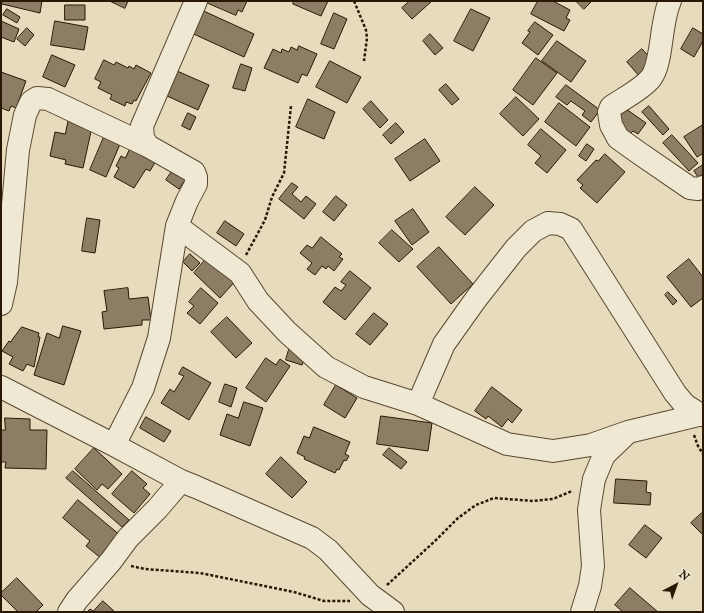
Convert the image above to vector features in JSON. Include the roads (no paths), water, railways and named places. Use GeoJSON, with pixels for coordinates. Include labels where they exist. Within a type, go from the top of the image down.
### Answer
{"type":"FeatureCollection","features":[{"type":"Feature","properties":{"kind":"street"},"geometry":{"type":"LineString","coordinates":[[148,146],[143,138],[142,126],[196,1]]}},
{"type":"Feature","properties":{"kind":"street"},"geometry":{"type":"LineString","coordinates":[[670,1],[666,12],[655,71],[650,79],[611,107],[611,125],[618,138],[671,175],[690,188],[703,188]]}},
{"type":"Feature","properties":{"kind":"street"},"geometry":{"type":"LineString","coordinates":[[1,304],[6,282],[18,150],[25,116],[31,102],[37,98],[48,99],[148,146],[194,172],[196,184],[177,226],[159,338],[143,388],[114,445]]}},
{"type":"Feature","properties":{"kind":"street"},"geometry":{"type":"LineString","coordinates":[[418,404],[444,344],[476,299],[516,248],[533,231],[548,223],[560,224],[571,229],[675,393],[685,405],[702,414]]}},
{"type":"Feature","properties":{"kind":"street"},"geometry":{"type":"LineString","coordinates":[[177,226],[240,273],[258,301],[287,332],[326,367],[364,387],[418,404],[507,444],[553,451],[591,445],[628,432],[702,414]]}},
{"type":"Feature","properties":{"kind":"street"},"geometry":{"type":"LineString","coordinates":[[1,387],[114,445],[181,482],[196,486],[312,538],[328,550],[370,595],[393,612]]}},
{"type":"Feature","properties":{"kind":"street"},"geometry":{"type":"LineString","coordinates":[[582,612],[590,586],[593,566],[589,510],[594,479],[604,455],[628,432]]}},
{"type":"Feature","properties":{"kind":"street"},"geometry":{"type":"LineString","coordinates":[[69,612],[77,600],[111,561],[128,538],[158,509],[181,482]]}}]}
